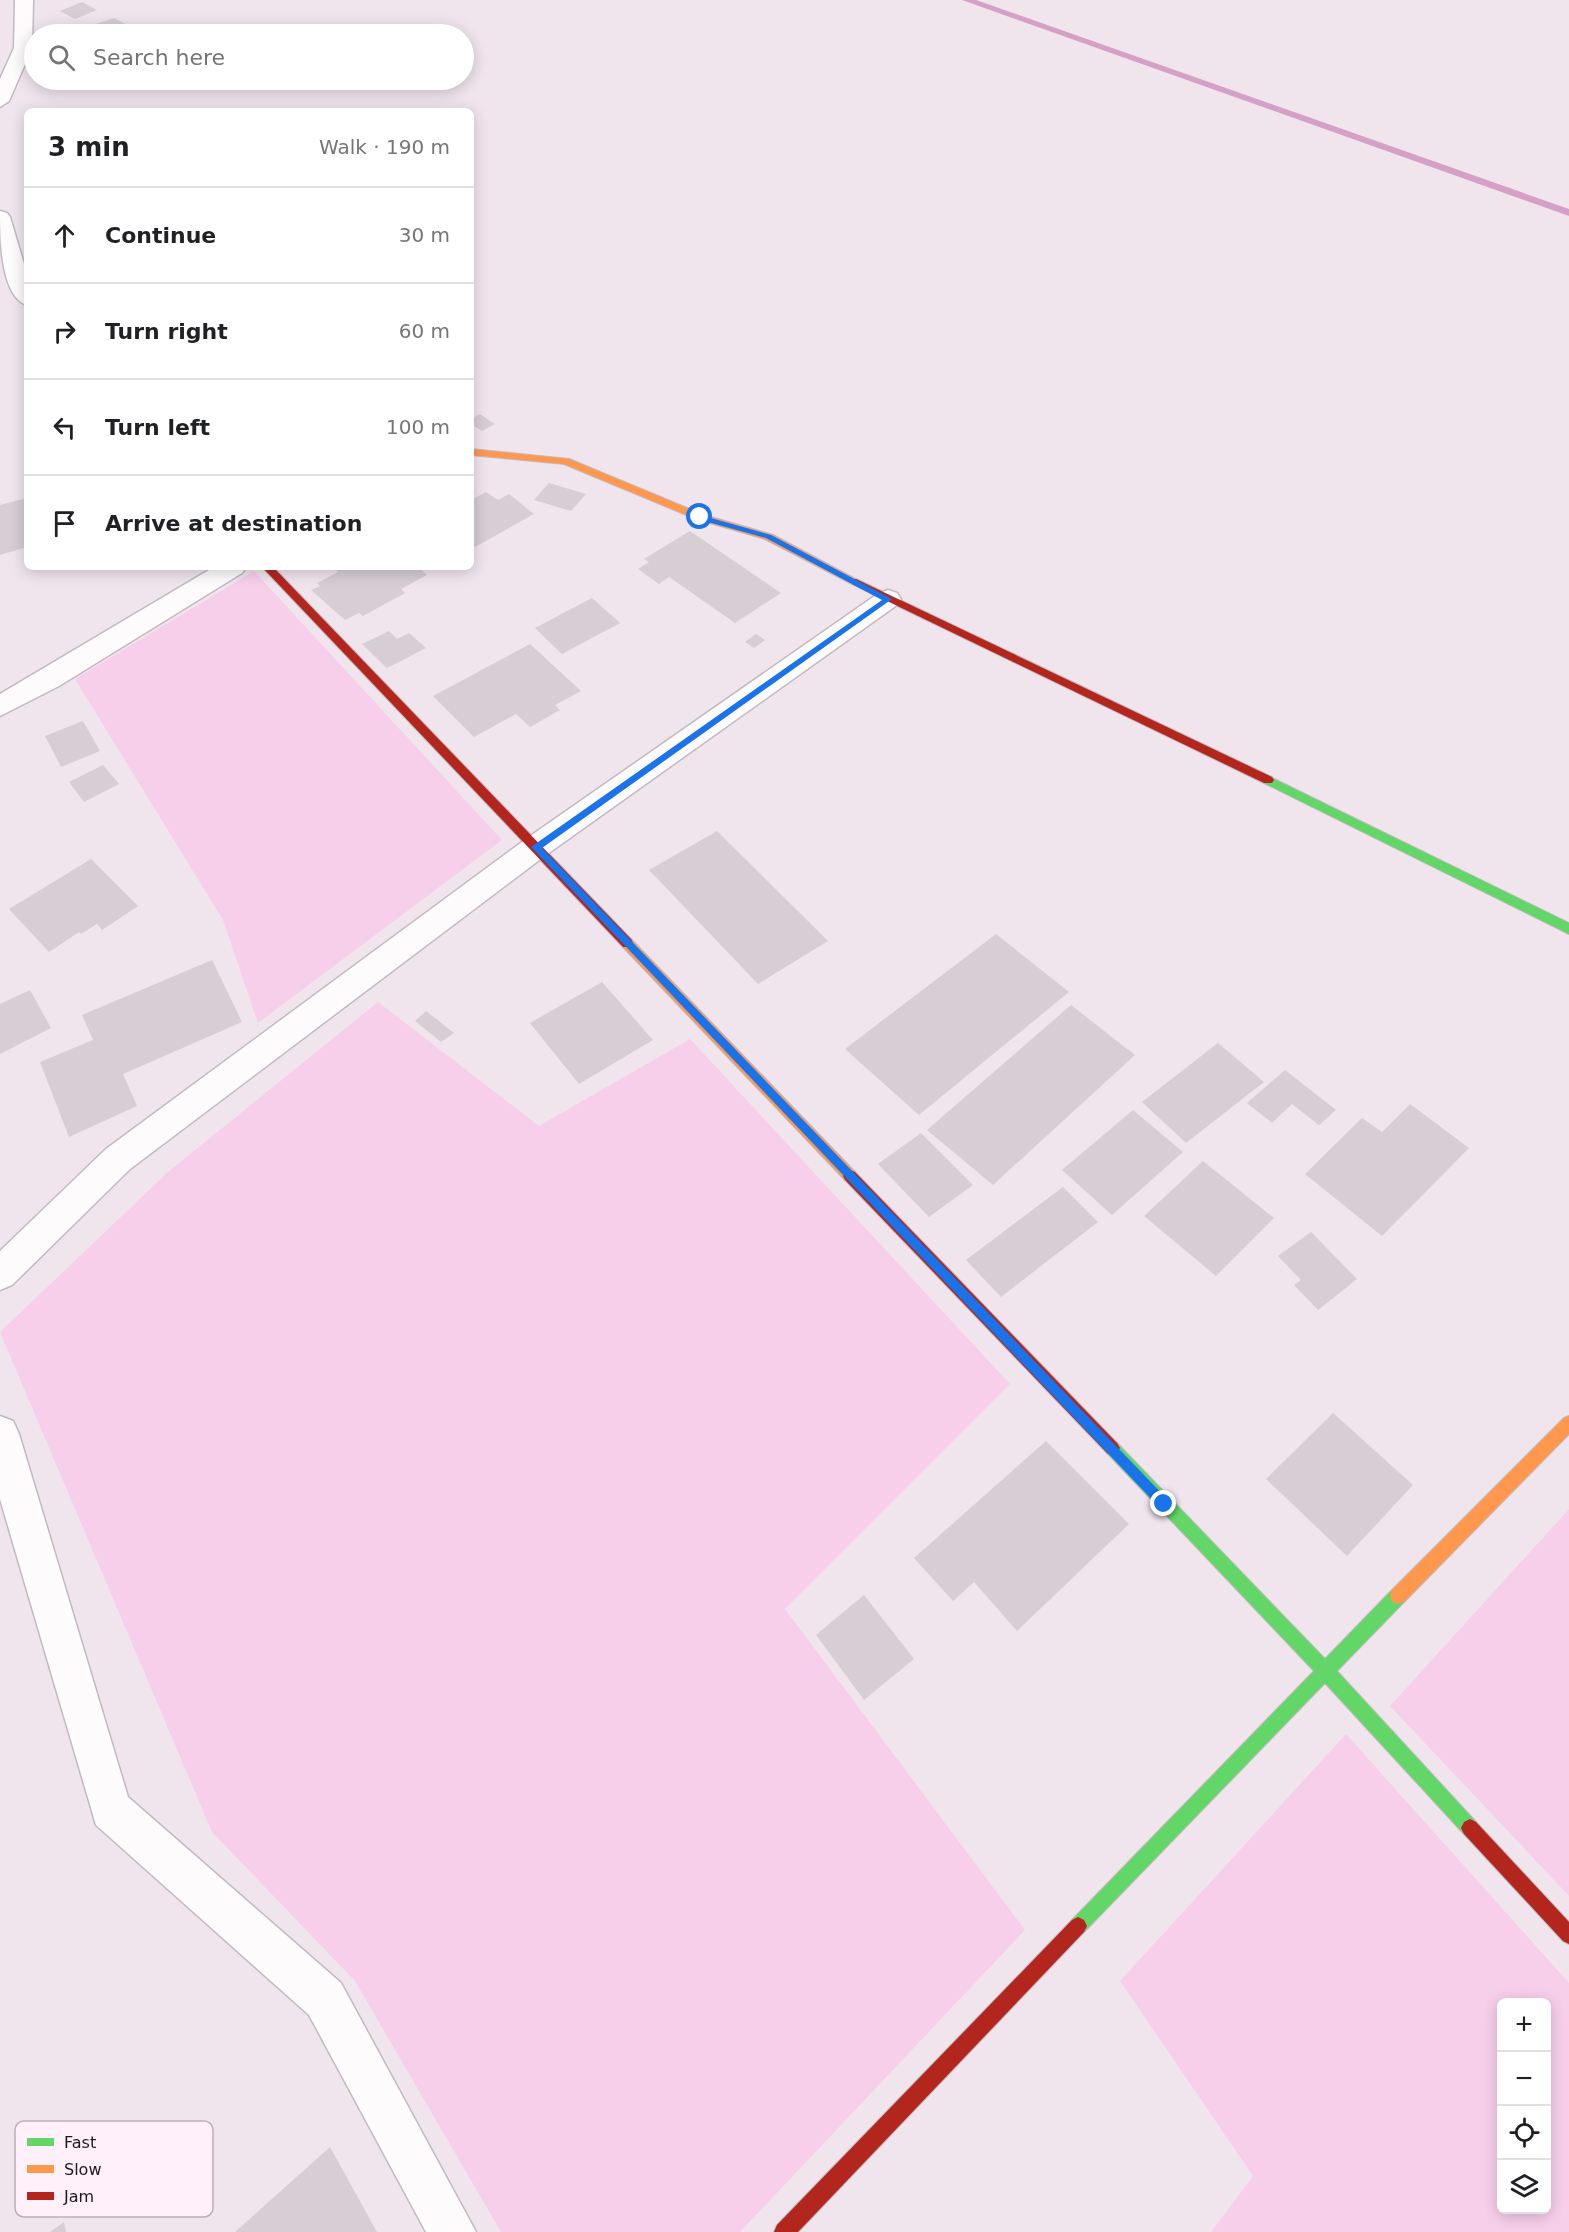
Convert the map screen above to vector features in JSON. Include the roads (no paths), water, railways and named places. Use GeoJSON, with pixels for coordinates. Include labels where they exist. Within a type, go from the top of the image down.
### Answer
{"type":"FeatureCollection","features":[{"type":"Feature","properties":{"kind":"street"},"geometry":{"type":"LineString","coordinates":[[0,101],[23,48],[24,0]]}},
{"type":"Feature","properties":{"kind":"street"},"geometry":{"type":"LineString","coordinates":[[0,50],[23,48]]}},
{"type":"Feature","properties":{"kind":"street"},"geometry":{"type":"LineString","coordinates":[[0,217],[21,291],[24,294]]}},
{"type":"Feature","properties":{"kind":"street"},"geometry":{"type":"LineString","coordinates":[[474,452],[566,461],[700,517],[769,537],[888,599],[1304,797],[1569,929]]}},
{"type":"Feature","properties":{"kind":"street"},"geometry":{"type":"LineString","coordinates":[[0,706],[49,679],[228,570]]}},
{"type":"Feature","properties":{"kind":"street"},"geometry":{"type":"LineString","coordinates":[[270,570],[1324,1670],[1569,1935]]}},
{"type":"Feature","properties":{"kind":"street"},"geometry":{"type":"LineString","coordinates":[[0,1274],[118,1159],[536,847],[888,599]]}},
{"type":"Feature","properties":{"kind":"street"},"geometry":{"type":"LineString","coordinates":[[784,2232],[1324,1670],[1569,1423]]}},
{"type":"Feature","properties":{"kind":"street"},"geometry":{"type":"LineString","coordinates":[[0,1434],[111,1810],[325,1999],[452,2232]]}},
{"type":"Feature","properties":{"kind":"waterway"},"geometry":{"type":"LineString","coordinates":[[967,0],[1569,213]]}}]}
